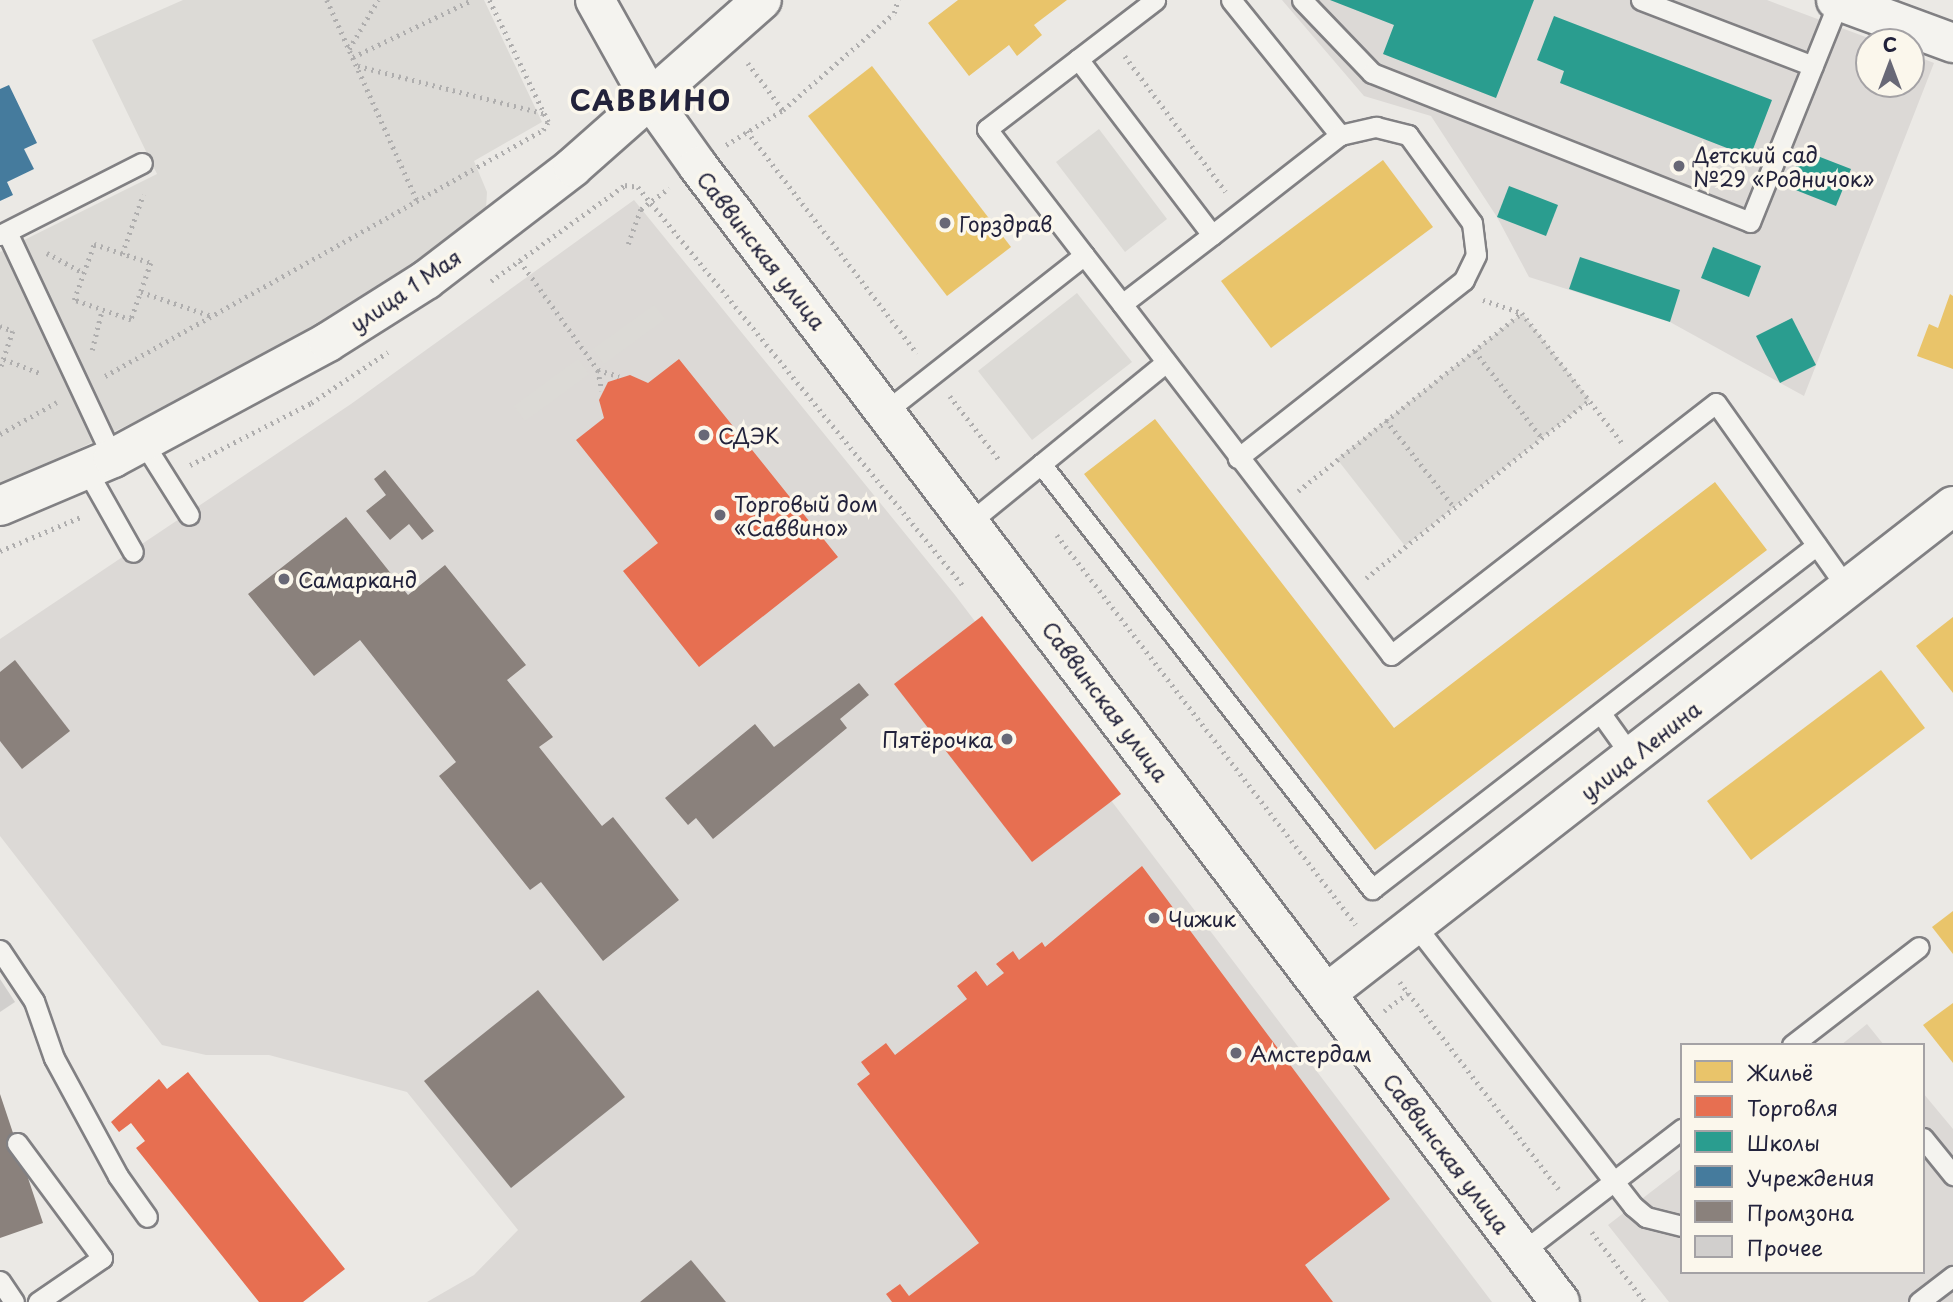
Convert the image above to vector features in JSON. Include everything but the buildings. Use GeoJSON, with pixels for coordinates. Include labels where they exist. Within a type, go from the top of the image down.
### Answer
{"type":"FeatureCollection","features":[{"type":"Feature","properties":{"kind":"street","name":"Саввинская улица"},"geometry":{"type":"LineString","coordinates":[[595,0],[651,100],[1560,1302]]}},
{"type":"Feature","properties":{"kind":"street","name":"улица 1 Мая"},"geometry":{"type":"LineString","coordinates":[[0,506],[114,456],[328,342],[426,280],[651,100],[762,0]]}},
{"type":"Feature","properties":{"kind":"street"},"geometry":{"type":"LineString","coordinates":[[1838,1],[1953,43]]}},
{"type":"Feature","properties":{"kind":"street","name":"улица Ленина"},"geometry":{"type":"LineString","coordinates":[[1327,993],[1953,506]]}},
{"type":"Feature","properties":{"kind":"lane"},"geometry":{"type":"LineString","coordinates":[[1155,0],[987,129],[1391,654],[1716,403],[1847,588]]}},
{"type":"Feature","properties":{"kind":"lane"},"geometry":{"type":"LineString","coordinates":[[1231,0],[1340,135]]}},
{"type":"Feature","properties":{"kind":"lane"},"geometry":{"type":"LineString","coordinates":[[1302,0],[1372,73],[1751,222],[1838,1]]}},
{"type":"Feature","properties":{"kind":"lane"},"geometry":{"type":"LineString","coordinates":[[1641,0],[1813,66]]}},
{"type":"Feature","properties":{"kind":"lane"},"geometry":{"type":"LineString","coordinates":[[1079,59],[1212,235]]}},
{"type":"Feature","properties":{"kind":"lane"},"geometry":{"type":"LineString","coordinates":[[1122,304],[1340,135],[1376,127],[1408,135],[1472,223],[1476,255],[1464,280],[1238,458]]}},
{"type":"Feature","properties":{"kind":"lane"},"geometry":{"type":"LineString","coordinates":[[133,552],[107,506],[114,456],[4,234],[142,163]]}},
{"type":"Feature","properties":{"kind":"lane"},"geometry":{"type":"LineString","coordinates":[[886,411],[1084,256]]}},
{"type":"Feature","properties":{"kind":"lane"},"geometry":{"type":"LineString","coordinates":[[970,522],[1166,362]]}},
{"type":"Feature","properties":{"kind":"lane"},"geometry":{"type":"LineString","coordinates":[[114,456],[166,478],[188,515]]}},
{"type":"Feature","properties":{"kind":"lane"},"geometry":{"type":"LineString","coordinates":[[1041,464],[1372,889],[1602,715],[1817,545]]}},
{"type":"Feature","properties":{"kind":"lane"},"geometry":{"type":"LineString","coordinates":[[1602,715],[1632,757]]}},
{"type":"Feature","properties":{"kind":"lane"},"geometry":{"type":"LineString","coordinates":[[1415,925],[1614,1181],[1646,1217],[1680,1226]]}},
{"type":"Feature","properties":{"kind":"lane"},"geometry":{"type":"LineString","coordinates":[[1795,1043],[1919,947]]}},
{"type":"Feature","properties":{"kind":"lane"},"geometry":{"type":"LineString","coordinates":[[0,950],[34,1001],[54,1058],[105,1153],[147,1217]]}},
{"type":"Feature","properties":{"kind":"lane"},"geometry":{"type":"LineString","coordinates":[[1522,1252],[1680,1131]]}},
{"type":"Feature","properties":{"kind":"lane"},"geometry":{"type":"LineString","coordinates":[[1925,1140],[1953,1175]]}},
{"type":"Feature","properties":{"kind":"lane"},"geometry":{"type":"LineString","coordinates":[[17,1143],[102,1258],[38,1302]]}},
{"type":"Feature","properties":{"kind":"lane"},"geometry":{"type":"LineString","coordinates":[[1919,1302],[1953,1276]]}},
{"type":"Feature","properties":{"kind":"lane"},"geometry":{"type":"LineString","coordinates":[[0,1281],[14,1302]]}},
{"type":"Feature","properties":{"kind":"path"},"geometry":{"type":"LineString","coordinates":[[327,0],[417,200]]}},
{"type":"Feature","properties":{"kind":"path"},"geometry":{"type":"LineString","coordinates":[[349,49],[379,0]]}},
{"type":"Feature","properties":{"kind":"path"},"geometry":{"type":"LineString","coordinates":[[353,57],[472,0]]}},
{"type":"Feature","properties":{"kind":"path"},"geometry":{"type":"LineString","coordinates":[[0,434],[542,130],[548,122],[489,0]]}},
{"type":"Feature","properties":{"kind":"path"},"geometry":{"type":"LineString","coordinates":[[898,0],[894,13],[783,110],[747,131],[1017,483]]}},
{"type":"Feature","properties":{"kind":"path"},"geometry":{"type":"LineString","coordinates":[[1110,36],[1241,212]]}},
{"type":"Feature","properties":{"kind":"path"},"geometry":{"type":"LineString","coordinates":[[740,53],[783,110]]}},
{"type":"Feature","properties":{"kind":"path"},"geometry":{"type":"LineString","coordinates":[[357,66],[544,114]]}},
{"type":"Feature","properties":{"kind":"path"},"geometry":{"type":"LineString","coordinates":[[122,254],[149,179],[142,163]]}},
{"type":"Feature","properties":{"kind":"path"},"geometry":{"type":"LineString","coordinates":[[487,284],[625,185],[638,187],[965,588]]}},
{"type":"Feature","properties":{"kind":"path"},"geometry":{"type":"LineString","coordinates":[[94,244],[122,254],[151,263],[131,320],[74,300],[94,244]]}},
{"type":"Feature","properties":{"kind":"path"},"geometry":{"type":"LineString","coordinates":[[520,261],[598,370],[602,391]]}},
{"type":"Feature","properties":{"kind":"path"},"geometry":{"type":"LineString","coordinates":[[1453,289],[1522,313],[1639,465]]}},
{"type":"Feature","properties":{"kind":"path"},"geometry":{"type":"LineString","coordinates":[[141,292],[212,316]]}},
{"type":"Feature","properties":{"kind":"path"},"geometry":{"type":"LineString","coordinates":[[1277,507],[1522,313]]}},
{"type":"Feature","properties":{"kind":"path"},"geometry":{"type":"LineString","coordinates":[[0,326],[13,331],[0,370]]}},
{"type":"Feature","properties":{"kind":"path"},"geometry":{"type":"LineString","coordinates":[[166,478],[311,403],[398,345]]}},
{"type":"Feature","properties":{"kind":"path"},"geometry":{"type":"LineString","coordinates":[[1475,351],[1542,438]]}},
{"type":"Feature","properties":{"kind":"path"},"geometry":{"type":"LineString","coordinates":[[598,370],[619,376]]}},
{"type":"Feature","properties":{"kind":"path"},"geometry":{"type":"LineString","coordinates":[[1345,595],[1590,400]]}},
{"type":"Feature","properties":{"kind":"path"},"geometry":{"type":"LineString","coordinates":[[1387,420],[1454,507]]}},
{"type":"Feature","properties":{"kind":"path"},"geometry":{"type":"LineString","coordinates":[[0,551],[107,506]]}},
{"type":"Feature","properties":{"kind":"path"},"geometry":{"type":"LineString","coordinates":[[1051,527],[1645,1302]]}},
{"type":"Feature","properties":{"kind":"shaded area"},"geometry":{"type":"Polygon","coordinates":[[[183,0],[484,0],[542,122],[474,161],[487,192],[486,209],[415,265],[239,371],[0,487],[0,252],[157,174],[92,40],[183,0]]]}},
{"type":"Feature","properties":{"kind":"shaded area","name":"Детский сад №29 «Родничок»"},"geometry":{"type":"Polygon","coordinates":[[[1282,0],[1767,0],[1855,33],[1855,98],[1920,98],[1804,396],[1670,322],[1529,277],[1497,217],[1431,116],[1364,96],[1282,0]]]}},
{"type":"Feature","properties":{"kind":"shaded area","name":"Детский сад №29 «Родничок»"},"geometry":{"type":"Polygon","coordinates":[[[1925,59],[1934,63],[1925,86],[1925,59]]]}},
{"type":"Feature","properties":{"kind":"shaded area"},"geometry":{"type":"Polygon","coordinates":[[[1099,129],[1167,219],[1125,252],[1056,162],[1099,129]]]}},
{"type":"Feature","properties":{"kind":"shaded area"},"geometry":{"type":"Polygon","coordinates":[[[634,200],[955,595],[1492,1302],[427,1302],[474,1275],[518,1230],[407,1092],[269,1055],[206,1055],[162,1045],[0,836],[0,639],[351,404],[634,200]]]}},
{"type":"Feature","properties":{"kind":"shaded area"},"geometry":{"type":"Polygon","coordinates":[[[1077,293],[1132,362],[1032,440],[978,371],[1077,293]]]}},
{"type":"Feature","properties":{"kind":"shaded area"},"geometry":{"type":"Polygon","coordinates":[[[654,305],[665,319],[604,364],[593,349],[654,305]]]}},
{"type":"Feature","properties":{"kind":"shaded area"},"geometry":{"type":"Polygon","coordinates":[[[1522,313],[1590,400],[1405,546],[1337,459],[1522,313]]]}},
{"type":"Feature","properties":{"kind":"shaded area"},"geometry":{"type":"Polygon","coordinates":[[[578,359],[589,374],[525,421],[514,406],[578,359]]]}},
{"type":"Feature","properties":{"kind":"shaded area"},"geometry":{"type":"Polygon","coordinates":[[[1867,1024],[1882,1043],[1843,1043],[1867,1024]]]}},
{"type":"Feature","properties":{"kind":"shaded area"},"geometry":{"type":"Polygon","coordinates":[[[1925,1095],[1953,1129],[1953,1302],[1669,1302],[1608,1225],[1680,1170],[1680,1274],[1925,1274],[1925,1095]]]}},
{"type":"Feature","properties":{"kind":"place","name":"Детский сад №29 «Родничок»"},"geometry":{"type":"Point","coordinates":[1679,166]}},
{"type":"Feature","properties":{"kind":"place","name":"Горздрав"},"geometry":{"type":"Point","coordinates":[945,223]}},
{"type":"Feature","properties":{"kind":"place","name":"СДЭК"},"geometry":{"type":"Point","coordinates":[704,435]}},
{"type":"Feature","properties":{"kind":"place","name":"Торговый дом «Саввино»"},"geometry":{"type":"Point","coordinates":[720,515]}},
{"type":"Feature","properties":{"kind":"place","name":"Самарканд"},"geometry":{"type":"Point","coordinates":[284,579]}},
{"type":"Feature","properties":{"kind":"place","name":"Пятёрочка"},"geometry":{"type":"Point","coordinates":[1007,739]}},
{"type":"Feature","properties":{"kind":"place","name":"Чижик"},"geometry":{"type":"Point","coordinates":[1154,918]}},
{"type":"Feature","properties":{"kind":"place","name":"Амстердам"},"geometry":{"type":"Point","coordinates":[1236,1053]}},
{"type":"Feature","properties":{"kind":"district","name":"САВВИНО"},"geometry":{"type":"Point","coordinates":[651,100]}}]}
